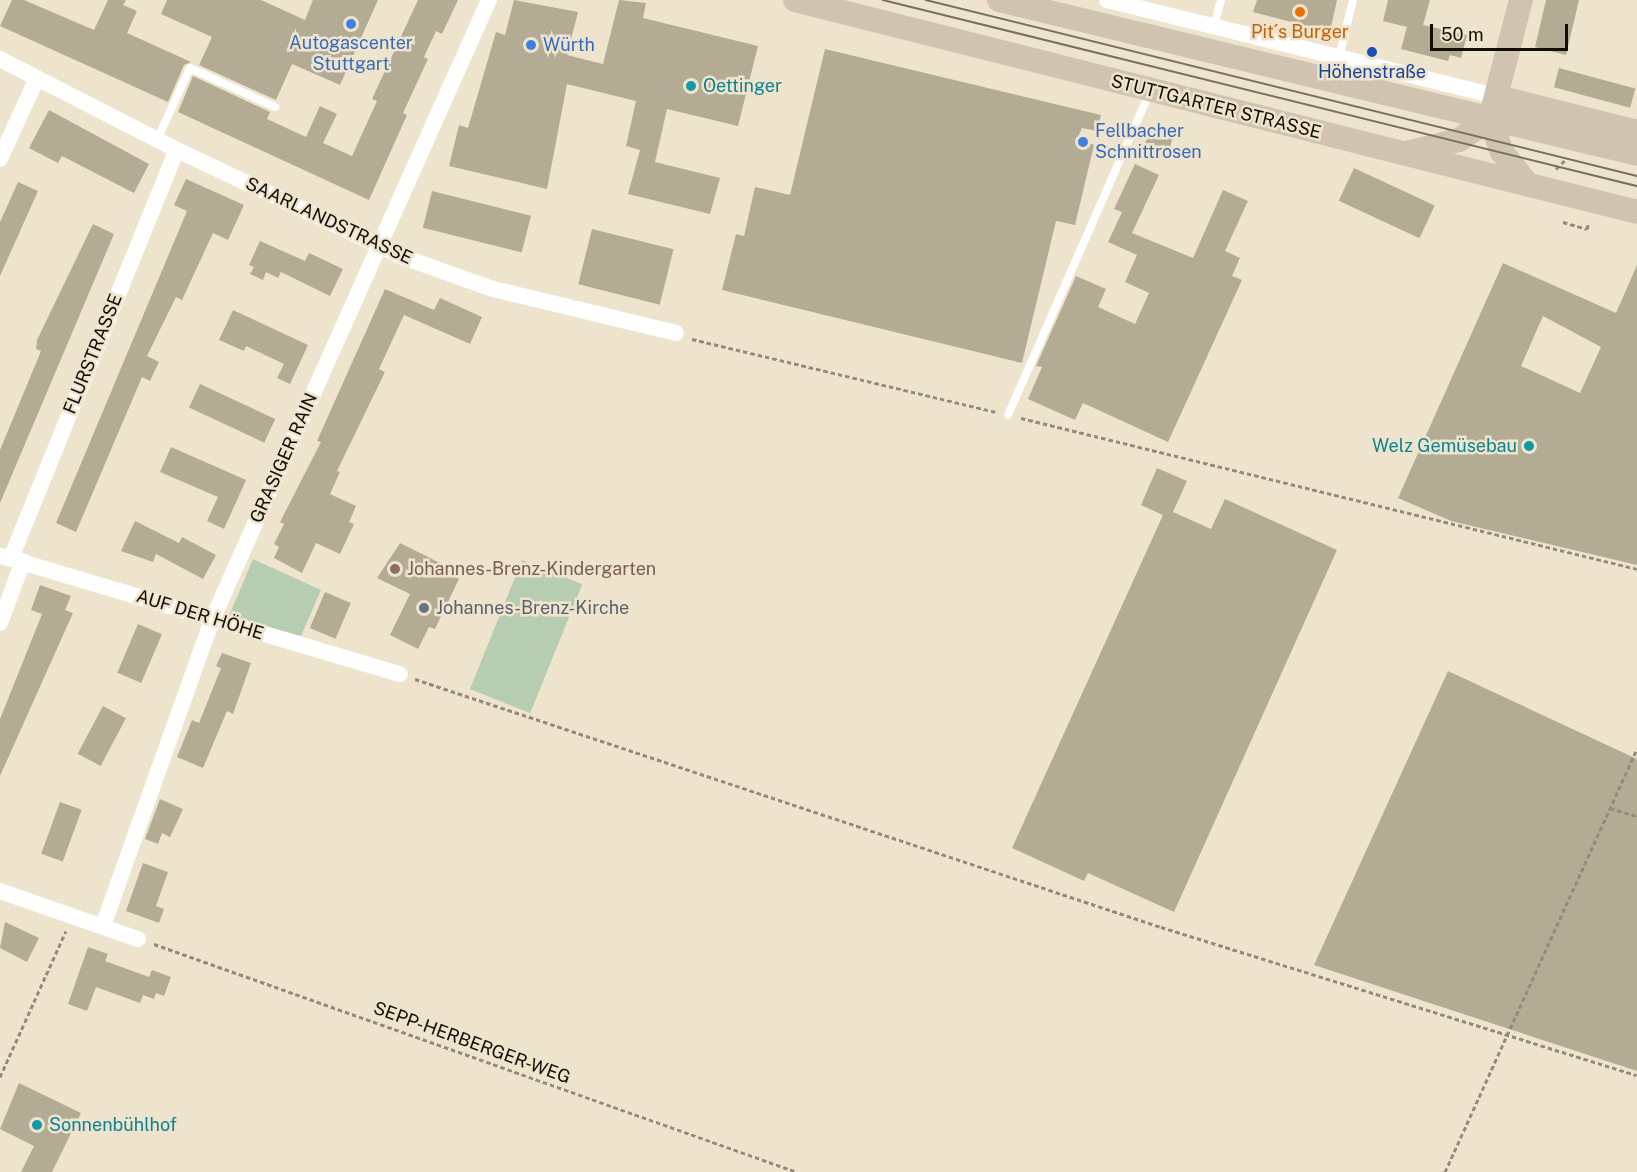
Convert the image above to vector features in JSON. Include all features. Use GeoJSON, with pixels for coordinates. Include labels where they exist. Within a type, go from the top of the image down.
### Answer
{"type":"FeatureCollection","features":[{"type":"Feature","properties":{"kind":"main road","name":"STUTTGARTER STRASSE"},"geometry":{"type":"LineString","coordinates":[[795,0],[1637,212]]}},
{"type":"Feature","properties":{"kind":"main road"},"geometry":{"type":"LineString","coordinates":[[999,0],[1494,108],[1637,132]]}},
{"type":"Feature","properties":{"kind":"main road"},"geometry":{"type":"LineString","coordinates":[[1521,0],[1494,108],[1502,152],[1528,185]]}},
{"type":"Feature","properties":{"kind":"main road"},"geometry":{"type":"LineString","coordinates":[[1405,154],[1459,140],[1494,108]]}},
{"type":"Feature","properties":{"kind":"main road"},"geometry":{"type":"LineString","coordinates":[[1494,108],[1637,154]]}},
{"type":"Feature","properties":{"kind":"street","name":"GRASIGER RAIN"},"geometry":{"type":"LineString","coordinates":[[103,926],[212,620],[489,0]]}},
{"type":"Feature","properties":{"kind":"street"},"geometry":{"type":"LineString","coordinates":[[1107,0],[1339,57],[1494,108]]}},
{"type":"Feature","properties":{"kind":"street","name":"SAARLANDSTRASSE"},"geometry":{"type":"LineString","coordinates":[[0,59],[36,80],[156,140],[379,245],[493,289],[676,333]]}},
{"type":"Feature","properties":{"kind":"street"},"geometry":{"type":"LineString","coordinates":[[0,159],[36,80]]}},
{"type":"Feature","properties":{"kind":"street","name":"FLURSTRASSE"},"geometry":{"type":"LineString","coordinates":[[0,623],[11,558],[177,150]]}},
{"type":"Feature","properties":{"kind":"street","name":"AUF DER HÖHE"},"geometry":{"type":"LineString","coordinates":[[11,558],[212,620],[400,674]]}},
{"type":"Feature","properties":{"kind":"street"},"geometry":{"type":"LineString","coordinates":[[0,891],[138,939]]}},
{"type":"Feature","properties":{"kind":"lane"},"geometry":{"type":"LineString","coordinates":[[1214,26],[1221,0]]}},
{"type":"Feature","properties":{"kind":"lane"},"geometry":{"type":"LineString","coordinates":[[1339,57],[1353,0]]}},
{"type":"Feature","properties":{"kind":"lane"},"geometry":{"type":"LineString","coordinates":[[156,140],[190,68],[275,107]]}},
{"type":"Feature","properties":{"kind":"lane"},"geometry":{"type":"LineString","coordinates":[[1008,415],[1150,91]]}},
{"type":"Feature","properties":{"kind":"path"},"geometry":{"type":"LineString","coordinates":[[1552,179],[1554,171],[1572,154]]}},
{"type":"Feature","properties":{"kind":"path"},"geometry":{"type":"LineString","coordinates":[[1563,222],[1587,229],[1589,222]]}},
{"type":"Feature","properties":{"kind":"path"},"geometry":{"type":"LineString","coordinates":[[676,333],[1637,569]]}},
{"type":"Feature","properties":{"kind":"path"},"geometry":{"type":"LineString","coordinates":[[400,674],[1161,927],[1508,1033],[1637,1075]]}},
{"type":"Feature","properties":{"kind":"path"},"geometry":{"type":"LineString","coordinates":[[1445,1172],[1637,748]]}},
{"type":"Feature","properties":{"kind":"path"},"geometry":{"type":"LineString","coordinates":[[1610,808],[1637,816]]}},
{"type":"Feature","properties":{"kind":"path"},"geometry":{"type":"LineString","coordinates":[[0,1077],[72,916]]}},
{"type":"Feature","properties":{"kind":"path","name":"SEPP-HERBERGER-WEG"},"geometry":{"type":"LineString","coordinates":[[138,939],[797,1172]]}},
{"type":"Feature","properties":{"kind":"green space"},"geometry":{"type":"Polygon","coordinates":[[[253,559],[321,590],[301,636],[229,616],[253,559]]]}},
{"type":"Feature","properties":{"kind":"green space"},"geometry":{"type":"Polygon","coordinates":[[[522,560],[582,584],[530,713],[470,689],[522,560]]]}},
{"type":"Feature","properties":{"kind":"building"},"geometry":{"type":"Polygon","coordinates":[[[12,0],[24,0],[94,30],[108,0],[126,0],[123,5],[137,11],[127,33],[191,62],[184,65],[168,102],[0,26],[12,0]]]}},
{"type":"Feature","properties":{"kind":"building"},"geometry":{"type":"Polygon","coordinates":[[[167,0],[261,0],[305,20],[313,0],[378,0],[340,85],[292,64],[276,100],[199,65],[212,37],[161,14],[167,0]]]}},
{"type":"Feature","properties":{"kind":"building"},"geometry":{"type":"Polygon","coordinates":[[[418,0],[458,0],[442,34],[436,31],[424,57],[428,59],[403,113],[407,115],[369,200],[178,112],[193,76],[270,112],[267,119],[306,137],[320,106],[337,114],[323,143],[352,156],[377,101],[372,99],[418,0]]]}},
{"type":"Feature","properties":{"kind":"building"},"geometry":{"type":"Polygon","coordinates":[[[514,0],[578,12],[567,55],[603,64],[619,0],[646,3],[643,18],[758,46],[738,126],[667,109],[655,162],[720,178],[710,214],[628,194],[640,150],[626,146],[636,101],[567,84],[547,189],[449,166],[459,125],[468,128],[496,32],[505,35],[514,0]]]}},
{"type":"Feature","properties":{"kind":"building"},"geometry":{"type":"Polygon","coordinates":[[[1257,0],[1337,0],[1330,32],[1253,12],[1257,0]]]}},
{"type":"Feature","properties":{"kind":"building"},"geometry":{"type":"Polygon","coordinates":[[[1388,0],[1430,0],[1423,25],[1467,35],[1461,58],[1450,55],[1448,61],[1401,49],[1407,27],[1383,21],[1388,0]]]}},
{"type":"Feature","properties":{"kind":"building"},"geometry":{"type":"Polygon","coordinates":[[[1546,0],[1579,0],[1566,55],[1535,47],[1546,0]]]}},
{"type":"Feature","properties":{"kind":"building"},"geometry":{"type":"Polygon","coordinates":[[[825,49],[1101,115],[1097,131],[1082,128],[1078,137],[1094,145],[1075,225],[1056,221],[1022,363],[722,290],[736,234],[744,236],[755,187],[790,195],[825,49]]]}},
{"type":"Feature","properties":{"kind":"building"},"geometry":{"type":"Polygon","coordinates":[[[1559,68],[1635,88],[1630,108],[1554,87],[1559,68]]]}},
{"type":"Feature","properties":{"kind":"building"},"geometry":{"type":"Polygon","coordinates":[[[49,110],[149,164],[134,193],[62,156],[58,163],[29,148],[49,110]]]}},
{"type":"Feature","properties":{"kind":"building"},"geometry":{"type":"Polygon","coordinates":[[[1149,129],[1173,135],[1169,151],[1145,145],[1149,129]]]}},
{"type":"Feature","properties":{"kind":"building"},"geometry":{"type":"Polygon","coordinates":[[[1135,164],[1159,175],[1132,233],[1193,258],[1223,190],[1248,201],[1225,251],[1240,258],[1232,276],[1242,280],[1168,442],[1083,403],[1075,420],[1028,399],[1042,367],[1036,366],[1076,276],[1106,289],[1098,307],[1135,324],[1149,293],[1125,282],[1137,255],[1108,242],[1122,212],[1114,209],[1135,164]]]}},
{"type":"Feature","properties":{"kind":"building"},"geometry":{"type":"Polygon","coordinates":[[[1354,168],[1435,206],[1419,238],[1339,201],[1354,168]]]}},
{"type":"Feature","properties":{"kind":"building"},"geometry":{"type":"Polygon","coordinates":[[[186,179],[244,205],[228,240],[213,233],[182,300],[176,297],[147,356],[159,362],[150,381],[142,377],[76,532],[56,523],[187,211],[174,205],[186,179]]]}},
{"type":"Feature","properties":{"kind":"building"},"geometry":{"type":"Polygon","coordinates":[[[18,182],[38,191],[0,276],[0,222],[18,182]]]}},
{"type":"Feature","properties":{"kind":"building"},"geometry":{"type":"Polygon","coordinates":[[[432,191],[531,216],[522,253],[423,228],[432,191]]]}},
{"type":"Feature","properties":{"kind":"building"},"geometry":{"type":"Polygon","coordinates":[[[93,224],[114,234],[0,503],[0,450],[41,351],[36,349],[37,340],[93,224]]]}},
{"type":"Feature","properties":{"kind":"building"},"geometry":{"type":"Polygon","coordinates":[[[592,229],[674,249],[660,305],[578,284],[592,229]]]}},
{"type":"Feature","properties":{"kind":"building"},"geometry":{"type":"Polygon","coordinates":[[[260,241],[305,261],[309,253],[343,269],[330,296],[281,272],[278,278],[266,272],[263,280],[250,274],[254,267],[249,265],[260,241]]]}},
{"type":"Feature","properties":{"kind":"building","name":"Welz Gemüsebau"},"geometry":{"type":"Polygon","coordinates":[[[1503,263],[1616,313],[1637,265],[1637,565],[1451,521],[1398,498],[1503,263]],[[1543,316],[1521,366],[1580,393],[1601,347],[1543,316]]]}},
{"type":"Feature","properties":{"kind":"building"},"geometry":{"type":"Polygon","coordinates":[[[385,289],[434,310],[440,298],[482,317],[470,344],[404,315],[379,369],[385,372],[337,471],[340,472],[330,494],[356,506],[349,522],[354,524],[340,554],[316,543],[302,573],[274,558],[279,547],[274,544],[284,524],[280,522],[321,442],[317,441],[385,289]]]}},
{"type":"Feature","properties":{"kind":"building"},"geometry":{"type":"Polygon","coordinates":[[[233,310],[308,345],[290,384],[277,378],[284,364],[246,346],[244,351],[219,340],[233,310]]]}},
{"type":"Feature","properties":{"kind":"building"},"geometry":{"type":"Polygon","coordinates":[[[200,384],[275,419],[264,443],[189,408],[200,384]]]}},
{"type":"Feature","properties":{"kind":"building"},"geometry":{"type":"Polygon","coordinates":[[[171,447],[246,480],[224,529],[207,521],[218,497],[160,472],[171,447]]]}},
{"type":"Feature","properties":{"kind":"building"},"geometry":{"type":"Polygon","coordinates":[[[1157,468],[1187,481],[1173,512],[1211,529],[1225,499],[1337,550],[1174,912],[1088,873],[1084,881],[1012,848],[1163,515],[1141,505],[1157,468]]]}},
{"type":"Feature","properties":{"kind":"building"},"geometry":{"type":"Polygon","coordinates":[[[135,521],[179,543],[182,537],[216,555],[203,579],[156,554],[153,562],[121,551],[135,521]]]}},
{"type":"Feature","properties":{"kind":"building","name":"Johannes-Brenz-Kirche"},"geometry":{"type":"Polygon","coordinates":[[[400,543],[442,564],[439,569],[459,579],[435,629],[429,627],[418,649],[390,635],[410,594],[377,578],[400,543]]]}},
{"type":"Feature","properties":{"kind":"building"},"geometry":{"type":"Polygon","coordinates":[[[40,585],[71,596],[65,610],[73,613],[0,776],[0,719],[42,614],[31,610],[40,585]]]}},
{"type":"Feature","properties":{"kind":"building"},"geometry":{"type":"Polygon","coordinates":[[[325,592],[351,603],[336,639],[310,628],[325,592]]]}},
{"type":"Feature","properties":{"kind":"building"},"geometry":{"type":"Polygon","coordinates":[[[138,624],[162,634],[141,683],[117,673],[138,624]]]}},
{"type":"Feature","properties":{"kind":"building"},"geometry":{"type":"Polygon","coordinates":[[[222,653],[251,663],[233,714],[227,711],[203,768],[177,757],[192,720],[199,723],[221,668],[216,666],[222,653]]]}},
{"type":"Feature","properties":{"kind":"building"},"geometry":{"type":"Polygon","coordinates":[[[1448,671],[1637,759],[1637,1071],[1314,965],[1448,671]]]}},
{"type":"Feature","properties":{"kind":"building"},"geometry":{"type":"Polygon","coordinates":[[[103,706],[126,718],[101,766],[78,754],[103,706]]]}},
{"type":"Feature","properties":{"kind":"building"},"geometry":{"type":"Polygon","coordinates":[[[160,799],[183,809],[170,837],[162,833],[158,844],[145,839],[160,799]]]}},
{"type":"Feature","properties":{"kind":"building"},"geometry":{"type":"Polygon","coordinates":[[[60,802],[82,810],[63,862],[41,854],[60,802]]]}},
{"type":"Feature","properties":{"kind":"building"},"geometry":{"type":"Polygon","coordinates":[[[143,863],[168,872],[156,906],[164,909],[159,923],[126,911],[143,863]]]}},
{"type":"Feature","properties":{"kind":"building"},"geometry":{"type":"Polygon","coordinates":[[[5,922],[39,938],[27,962],[0,948],[5,922]]]}},
{"type":"Feature","properties":{"kind":"building"},"geometry":{"type":"Polygon","coordinates":[[[88,947],[108,954],[105,961],[149,977],[152,970],[171,977],[164,996],[156,993],[154,999],[143,995],[140,1003],[96,987],[87,1011],[68,1004],[88,947]]]}},
{"type":"Feature","properties":{"kind":"building","name":"Sonnenbühlhof"},"geometry":{"type":"Polygon","coordinates":[[[19,1083],[81,1113],[52,1172],[21,1172],[34,1146],[0,1129],[19,1083]]]}},
{"type":"Feature","properties":{"kind":"tram line"},"geometry":{"type":"LineString","coordinates":[[883,0],[1637,186]]}},
{"type":"Feature","properties":{"kind":"tram line"},"geometry":{"type":"LineString","coordinates":[[926,0],[1637,176]]}},
{"type":"Feature","properties":{"kind":"place","name":"Pit´s Burger"},"geometry":{"type":"Point","coordinates":[1300,12]}},
{"type":"Feature","properties":{"kind":"place","name":"Autogascenter Stuttgart"},"geometry":{"type":"Point","coordinates":[351,24]}},
{"type":"Feature","properties":{"kind":"place","name":"Würth"},"geometry":{"type":"Point","coordinates":[531,45]}},
{"type":"Feature","properties":{"kind":"place","name":"Höhenstraße"},"geometry":{"type":"Point","coordinates":[1372,52]}},
{"type":"Feature","properties":{"kind":"place","name":"Oettinger"},"geometry":{"type":"Point","coordinates":[691,86]}},
{"type":"Feature","properties":{"kind":"place","name":"Fellbacher Schnittrosen"},"geometry":{"type":"Point","coordinates":[1083,142]}},
{"type":"Feature","properties":{"kind":"place","name":"Welz Gemüsebau"},"geometry":{"type":"Point","coordinates":[1529,446]}},
{"type":"Feature","properties":{"kind":"place","name":"Johannes-Brenz-Kindergarten"},"geometry":{"type":"Point","coordinates":[395,569]}},
{"type":"Feature","properties":{"kind":"place","name":"Johannes-Brenz-Kirche"},"geometry":{"type":"Point","coordinates":[424,608]}},
{"type":"Feature","properties":{"kind":"place","name":"Sonnenbühlhof"},"geometry":{"type":"Point","coordinates":[37,1125]}}]}
